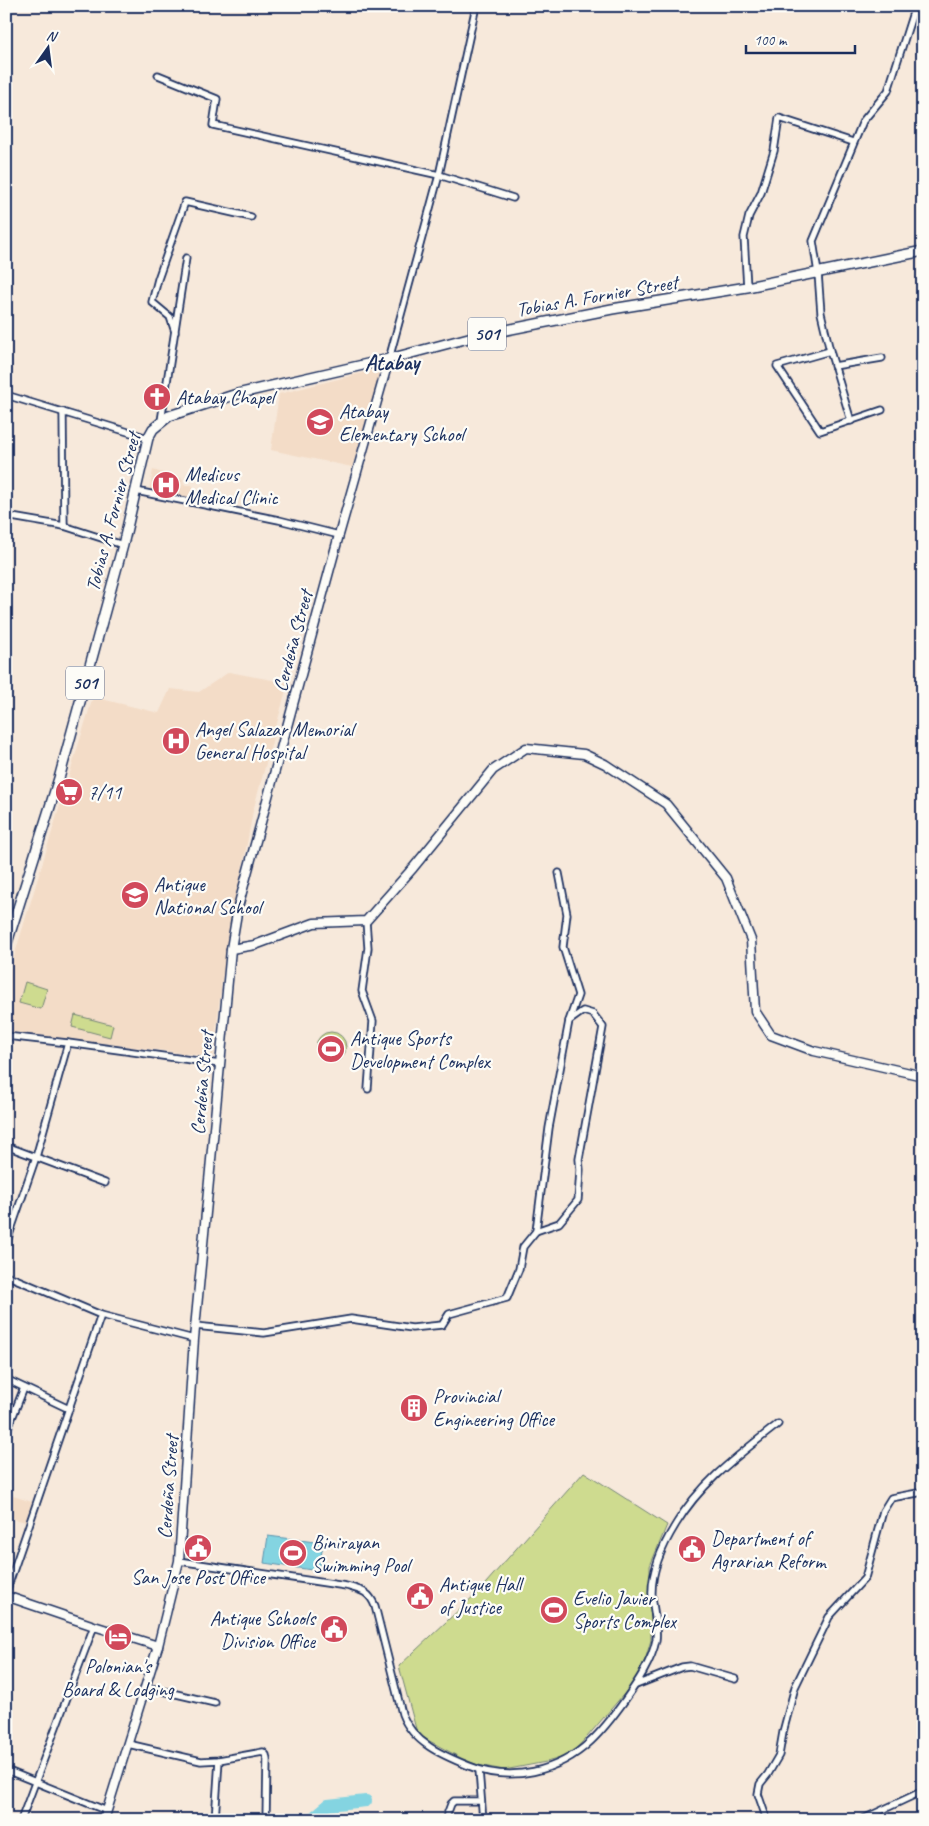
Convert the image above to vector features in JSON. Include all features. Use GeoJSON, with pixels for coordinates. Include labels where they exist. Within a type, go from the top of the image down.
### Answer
{"type":"FeatureCollection","features":[{"type":"Feature","properties":{"kind":"main road","name":"501"},"geometry":{"type":"LineString","coordinates":[[818,273],[923,251]]}},
{"type":"Feature","properties":{"kind":"main road","name":"Tobias A. Fornier Street"},"geometry":{"type":"LineString","coordinates":[[6,946],[60,775],[123,545],[148,438],[161,421],[181,411],[237,394],[390,359],[476,336],[818,273]]}},
{"type":"Feature","properties":{"kind":"main road","name":"Cerdeña Street"},"geometry":{"type":"LineString","coordinates":[[104,1820],[158,1646],[179,1561],[195,1326],[231,949],[238,906],[339,535],[390,359]]}},
{"type":"Feature","properties":{"kind":"main road"},"geometry":{"type":"LineString","coordinates":[[231,949],[255,945],[314,923],[366,921],[413,868],[493,770],[526,748],[584,754],[605,764],[666,804],[726,878],[751,940],[755,1011],[771,1035],[814,1051],[923,1076]]}},
{"type":"Feature","properties":{"kind":"main road"},"geometry":{"type":"LineString","coordinates":[[8,1597],[158,1646]]}},
{"type":"Feature","properties":{"kind":"street"},"geometry":{"type":"LineString","coordinates":[[390,359],[440,175],[476,6]]}},
{"type":"Feature","properties":{"kind":"street"},"geometry":{"type":"LineString","coordinates":[[851,421],[834,366],[821,313],[813,241],[863,121],[888,91],[915,6]]}},
{"type":"Feature","properties":{"kind":"street"},"geometry":{"type":"LineString","coordinates":[[158,75],[217,100],[213,125],[440,175],[513,198]]}},
{"type":"Feature","properties":{"kind":"street"},"geometry":{"type":"LineString","coordinates":[[747,287],[744,248],[746,230],[749,216],[761,193],[774,151],[779,118],[853,142]]}},
{"type":"Feature","properties":{"kind":"street"},"geometry":{"type":"LineString","coordinates":[[175,332],[170,317],[152,302],[158,278],[185,202],[251,217]]}},
{"type":"Feature","properties":{"kind":"street"},"geometry":{"type":"LineString","coordinates":[[161,421],[186,258]]}},
{"type":"Feature","properties":{"kind":"street"},"geometry":{"type":"LineString","coordinates":[[830,351],[777,366],[820,431],[882,410]]}},
{"type":"Feature","properties":{"kind":"street"},"geometry":{"type":"LineString","coordinates":[[834,366],[882,358]]}},
{"type":"Feature","properties":{"kind":"street"},"geometry":{"type":"LineString","coordinates":[[6,395],[148,438]]}},
{"type":"Feature","properties":{"kind":"street"},"geometry":{"type":"LineString","coordinates":[[63,412],[64,526]]}},
{"type":"Feature","properties":{"kind":"street"},"geometry":{"type":"LineString","coordinates":[[136,491],[279,520],[339,535]]}},
{"type":"Feature","properties":{"kind":"street"},"geometry":{"type":"LineString","coordinates":[[6,516],[64,526],[123,545]]}},
{"type":"Feature","properties":{"kind":"street"},"geometry":{"type":"LineString","coordinates":[[536,1231],[549,1128],[569,1021],[578,995],[563,947],[567,914],[559,873]]}},
{"type":"Feature","properties":{"kind":"street"},"geometry":{"type":"LineString","coordinates":[[366,921],[368,948],[362,990],[373,1021],[368,1089]]}},
{"type":"Feature","properties":{"kind":"street"},"geometry":{"type":"LineString","coordinates":[[195,1326],[264,1333],[351,1320],[412,1328],[442,1325],[450,1314],[507,1298],[519,1269],[523,1247],[536,1231],[559,1223],[578,1200],[579,1159],[603,1027],[593,1014],[583,1011],[569,1021]]}},
{"type":"Feature","properties":{"kind":"street"},"geometry":{"type":"LineString","coordinates":[[6,1036],[220,1064]]}},
{"type":"Feature","properties":{"kind":"street"},"geometry":{"type":"LineString","coordinates":[[6,1244],[36,1157],[68,1043]]}},
{"type":"Feature","properties":{"kind":"street"},"geometry":{"type":"LineString","coordinates":[[6,1146],[105,1183]]}},
{"type":"Feature","properties":{"kind":"street"},"geometry":{"type":"LineString","coordinates":[[6,1275],[101,1315],[194,1339]]}},
{"type":"Feature","properties":{"kind":"street"},"geometry":{"type":"LineString","coordinates":[[8,1597],[101,1315]]}},
{"type":"Feature","properties":{"kind":"street"},"geometry":{"type":"LineString","coordinates":[[6,1379],[69,1409]]}},
{"type":"Feature","properties":{"kind":"street"},"geometry":{"type":"LineString","coordinates":[[6,1433],[24,1388]]}},
{"type":"Feature","properties":{"kind":"street"},"geometry":{"type":"LineString","coordinates":[[179,1561],[346,1586],[371,1596],[376,1606],[378,1623],[407,1726],[414,1736],[430,1747],[479,1770],[503,1774],[538,1772],[567,1759],[591,1741],[636,1685],[656,1639],[652,1593],[654,1567],[676,1524],[696,1497],[723,1467],[778,1424]]}},
{"type":"Feature","properties":{"kind":"street"},"geometry":{"type":"LineString","coordinates":[[767,1820],[758,1794],[760,1784],[779,1755],[783,1732],[796,1687],[821,1630],[833,1611],[865,1578],[882,1511],[891,1498],[923,1492]]}},
{"type":"Feature","properties":{"kind":"street"},"geometry":{"type":"LineString","coordinates":[[21,1820],[94,1626]]}},
{"type":"Feature","properties":{"kind":"street"},"geometry":{"type":"LineString","coordinates":[[636,1685],[682,1667],[690,1666],[735,1679]]}},
{"type":"Feature","properties":{"kind":"street"},"geometry":{"type":"LineString","coordinates":[[146,1687],[216,1703]]}},
{"type":"Feature","properties":{"kind":"street"},"geometry":{"type":"LineString","coordinates":[[128,1744],[201,1761],[219,1760],[264,1752],[266,1755],[266,1819]]}},
{"type":"Feature","properties":{"kind":"street"},"geometry":{"type":"LineString","coordinates":[[215,1820],[219,1760]]}},
{"type":"Feature","properties":{"kind":"street"},"geometry":{"type":"LineString","coordinates":[[6,1770],[107,1811]]}},
{"type":"Feature","properties":{"kind":"street"},"geometry":{"type":"LineString","coordinates":[[479,1770],[483,1820]]}},
{"type":"Feature","properties":{"kind":"street"},"geometry":{"type":"LineString","coordinates":[[861,1820],[923,1791]]}},
{"type":"Feature","properties":{"kind":"street"},"geometry":{"type":"LineString","coordinates":[[444,1820],[454,1801],[481,1801]]}},
{"type":"Feature","properties":{"kind":"shaded area","name":"Atabay Elementary School"},"geometry":{"type":"Polygon","coordinates":[[[382,368],[352,467],[271,450],[279,394],[382,368]]]}},
{"type":"Feature","properties":{"kind":"shaded area","name":"Medicus Medical Clinic"},"geometry":{"type":"Polygon","coordinates":[[[153,470],[183,479],[182,489],[184,480],[184,485],[192,485],[196,494],[195,501],[149,491],[153,470]]]}},
{"type":"Feature","properties":{"kind":"shaded area","name":"Antique National School"},"geometry":{"type":"Polygon","coordinates":[[[229,672],[288,683],[253,811],[222,979],[213,1057],[6,1031],[6,983],[93,697],[159,713],[170,689],[199,692],[229,672]]]}},
{"type":"Feature","properties":{"kind":"shaded area"},"geometry":{"type":"Polygon","coordinates":[[[10,1495],[32,1502],[26,1522],[6,1517],[6,1507],[10,1495]]]}},
{"type":"Feature","properties":{"kind":"green space"},"geometry":{"type":"Polygon","coordinates":[[[25,982],[47,989],[41,1009],[19,1003],[25,982]]]}},
{"type":"Feature","properties":{"kind":"green space"},"geometry":{"type":"Polygon","coordinates":[[[75,1015],[113,1025],[110,1037],[72,1027],[75,1015]]]}},
{"type":"Feature","properties":{"kind":"green space","name":"Antique Sports Development Complex"},"geometry":{"type":"Polygon","coordinates":[[[331,1032],[342,1036],[346,1047],[342,1058],[331,1062],[320,1058],[316,1047],[320,1036],[331,1032]]]}},
{"type":"Feature","properties":{"kind":"green space","name":"Evelio Javier Sports Complex"},"geometry":{"type":"Polygon","coordinates":[[[584,1472],[667,1525],[650,1566],[651,1640],[646,1657],[635,1681],[569,1756],[504,1770],[478,1765],[424,1738],[416,1729],[399,1666],[478,1592],[584,1472]]]}},
{"type":"Feature","properties":{"kind":"water","name":"Binirayan Swimming Pool"},"geometry":{"type":"Polygon","coordinates":[[[268,1536],[323,1543],[319,1571],[264,1563],[268,1536]]]}},
{"type":"Feature","properties":{"kind":"waterway"},"geometry":{"type":"LineString","coordinates":[[310,1820],[328,1805],[366,1801]]}},
{"type":"Feature","properties":{"kind":"place","name":"Atabay Chapel"},"geometry":{"type":"Point","coordinates":[157,397]}},
{"type":"Feature","properties":{"kind":"place","name":"Atabay Elementary School"},"geometry":{"type":"Point","coordinates":[320,422]}},
{"type":"Feature","properties":{"kind":"place","name":"Medicus Medical Clinic"},"geometry":{"type":"Point","coordinates":[166,485]}},
{"type":"Feature","properties":{"kind":"place","name":"Angel Salazar Memorial General Hospital"},"geometry":{"type":"Point","coordinates":[176,741]}},
{"type":"Feature","properties":{"kind":"place","name":"7/11"},"geometry":{"type":"Point","coordinates":[69,792]}},
{"type":"Feature","properties":{"kind":"place","name":"Antique National School"},"geometry":{"type":"Point","coordinates":[135,895]}},
{"type":"Feature","properties":{"kind":"place","name":"Antique Sports Development Complex"},"geometry":{"type":"Point","coordinates":[331,1049]}},
{"type":"Feature","properties":{"kind":"place","name":"Provincial Engineering Office"},"geometry":{"type":"Point","coordinates":[414,1408]}},
{"type":"Feature","properties":{"kind":"place","name":"San Jose Post Office"},"geometry":{"type":"Point","coordinates":[198,1548]}},
{"type":"Feature","properties":{"kind":"place","name":"Department of Agrarian Reform"},"geometry":{"type":"Point","coordinates":[692,1549]}},
{"type":"Feature","properties":{"kind":"place","name":"Binirayan Swimming Pool"},"geometry":{"type":"Point","coordinates":[293,1553]}},
{"type":"Feature","properties":{"kind":"place","name":"Antique Hall of Justice"},"geometry":{"type":"Point","coordinates":[420,1596]}},
{"type":"Feature","properties":{"kind":"place","name":"Evelio Javier Sports Complex"},"geometry":{"type":"Point","coordinates":[554,1610]}},
{"type":"Feature","properties":{"kind":"place","name":"Antique Schools Division Office"},"geometry":{"type":"Point","coordinates":[334,1629]}},
{"type":"Feature","properties":{"kind":"place","name":"Polonian's Board & Lodging"},"geometry":{"type":"Point","coordinates":[118,1637]}},
{"type":"Feature","properties":{"kind":"district","name":"Atabay"},"geometry":{"type":"Point","coordinates":[392,363]}}]}
